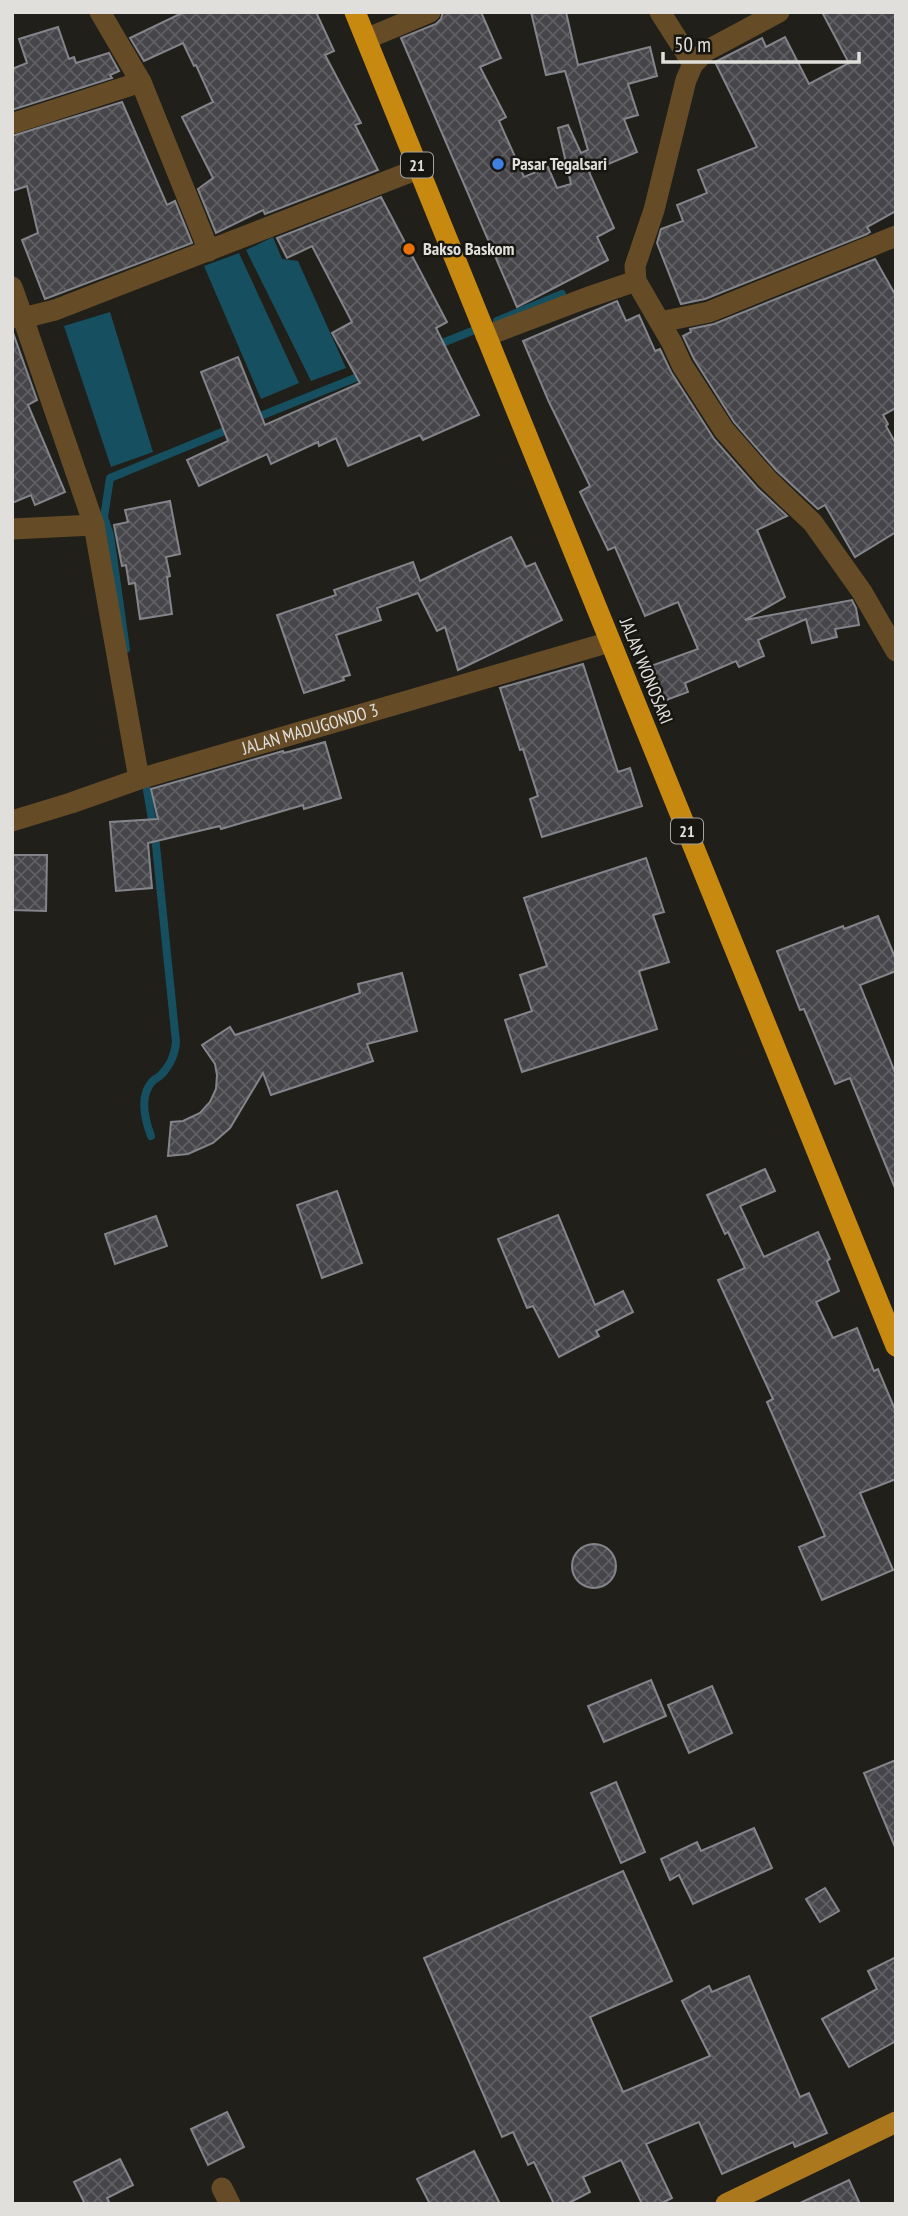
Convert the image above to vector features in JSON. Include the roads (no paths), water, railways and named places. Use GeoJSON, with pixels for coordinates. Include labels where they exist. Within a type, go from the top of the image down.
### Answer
{"type":"FeatureCollection","features":[{"type":"Feature","properties":{"kind":"highway","name":"JALAN WONOSARI"},"geometry":{"type":"LineString","coordinates":[[355,12],[894,1336]]}},
{"type":"Feature","properties":{"kind":"main road"},"geometry":{"type":"LineString","coordinates":[[726,2204],[896,2122]]}},
{"type":"Feature","properties":{"kind":"street"},"geometry":{"type":"LineString","coordinates":[[100,12],[141,82],[209,251]]}},
{"type":"Feature","properties":{"kind":"street"},"geometry":{"type":"LineString","coordinates":[[366,39],[430,12]]}},
{"type":"Feature","properties":{"kind":"street"},"geometry":{"type":"LineString","coordinates":[[660,12],[693,64]]}},
{"type":"Feature","properties":{"kind":"street"},"geometry":{"type":"LineString","coordinates":[[779,12],[706,51],[693,64],[654,210],[635,266],[636,281],[682,365],[724,430],[767,480],[813,523],[862,592],[896,651]]}},
{"type":"Feature","properties":{"kind":"street"},"geometry":{"type":"LineString","coordinates":[[14,123],[141,82]]}},
{"type":"Feature","properties":{"kind":"street"},"geometry":{"type":"LineString","coordinates":[[18,318],[55,310],[418,169]]}},
{"type":"Feature","properties":{"kind":"street"},"geometry":{"type":"LineString","coordinates":[[660,322],[709,312],[896,236]]}},
{"type":"Feature","properties":{"kind":"street"},"geometry":{"type":"LineString","coordinates":[[483,328],[636,281]]}},
{"type":"Feature","properties":{"kind":"street"},"geometry":{"type":"LineString","coordinates":[[12,287],[18,318],[93,520],[139,779]]}},
{"type":"Feature","properties":{"kind":"street"},"geometry":{"type":"LineString","coordinates":[[12,529],[93,520]]}},
{"type":"Feature","properties":{"kind":"street","name":"JALAN MADUGONDO 3"},"geometry":{"type":"LineString","coordinates":[[12,821],[139,779],[610,642]]}},
{"type":"Feature","properties":{"kind":"water"},"geometry":{"type":"Polygon","coordinates":[[[273,237],[282,259],[298,261],[346,368],[311,381],[246,250],[273,237]]]}},
{"type":"Feature","properties":{"kind":"water"},"geometry":{"type":"Polygon","coordinates":[[[239,253],[299,383],[261,399],[204,266],[239,253]]]}},
{"type":"Feature","properties":{"kind":"water"},"geometry":{"type":"Polygon","coordinates":[[[110,312],[153,452],[111,467],[64,326],[110,312]]]}},
{"type":"Feature","properties":{"kind":"waterway"},"geometry":{"type":"LineString","coordinates":[[497,321],[562,294]]}},
{"type":"Feature","properties":{"kind":"waterway"},"geometry":{"type":"LineString","coordinates":[[435,346],[482,327]]}},
{"type":"Feature","properties":{"kind":"waterway"},"geometry":{"type":"LineString","coordinates":[[253,419],[365,374]]}},
{"type":"Feature","properties":{"kind":"waterway"},"geometry":{"type":"LineString","coordinates":[[126,649],[110,535],[104,517],[110,478],[232,428]]}},
{"type":"Feature","properties":{"kind":"waterway"},"geometry":{"type":"LineString","coordinates":[[145,779],[155,836],[176,1042],[169,1065],[152,1082],[145,1095],[145,1116],[151,1136]]}},
{"type":"Feature","properties":{"kind":"place","name":"Pasar Tegalsari"},"geometry":{"type":"Point","coordinates":[498,164]}},
{"type":"Feature","properties":{"kind":"place","name":"Bakso Baskom"},"geometry":{"type":"Point","coordinates":[409,249]}}]}
